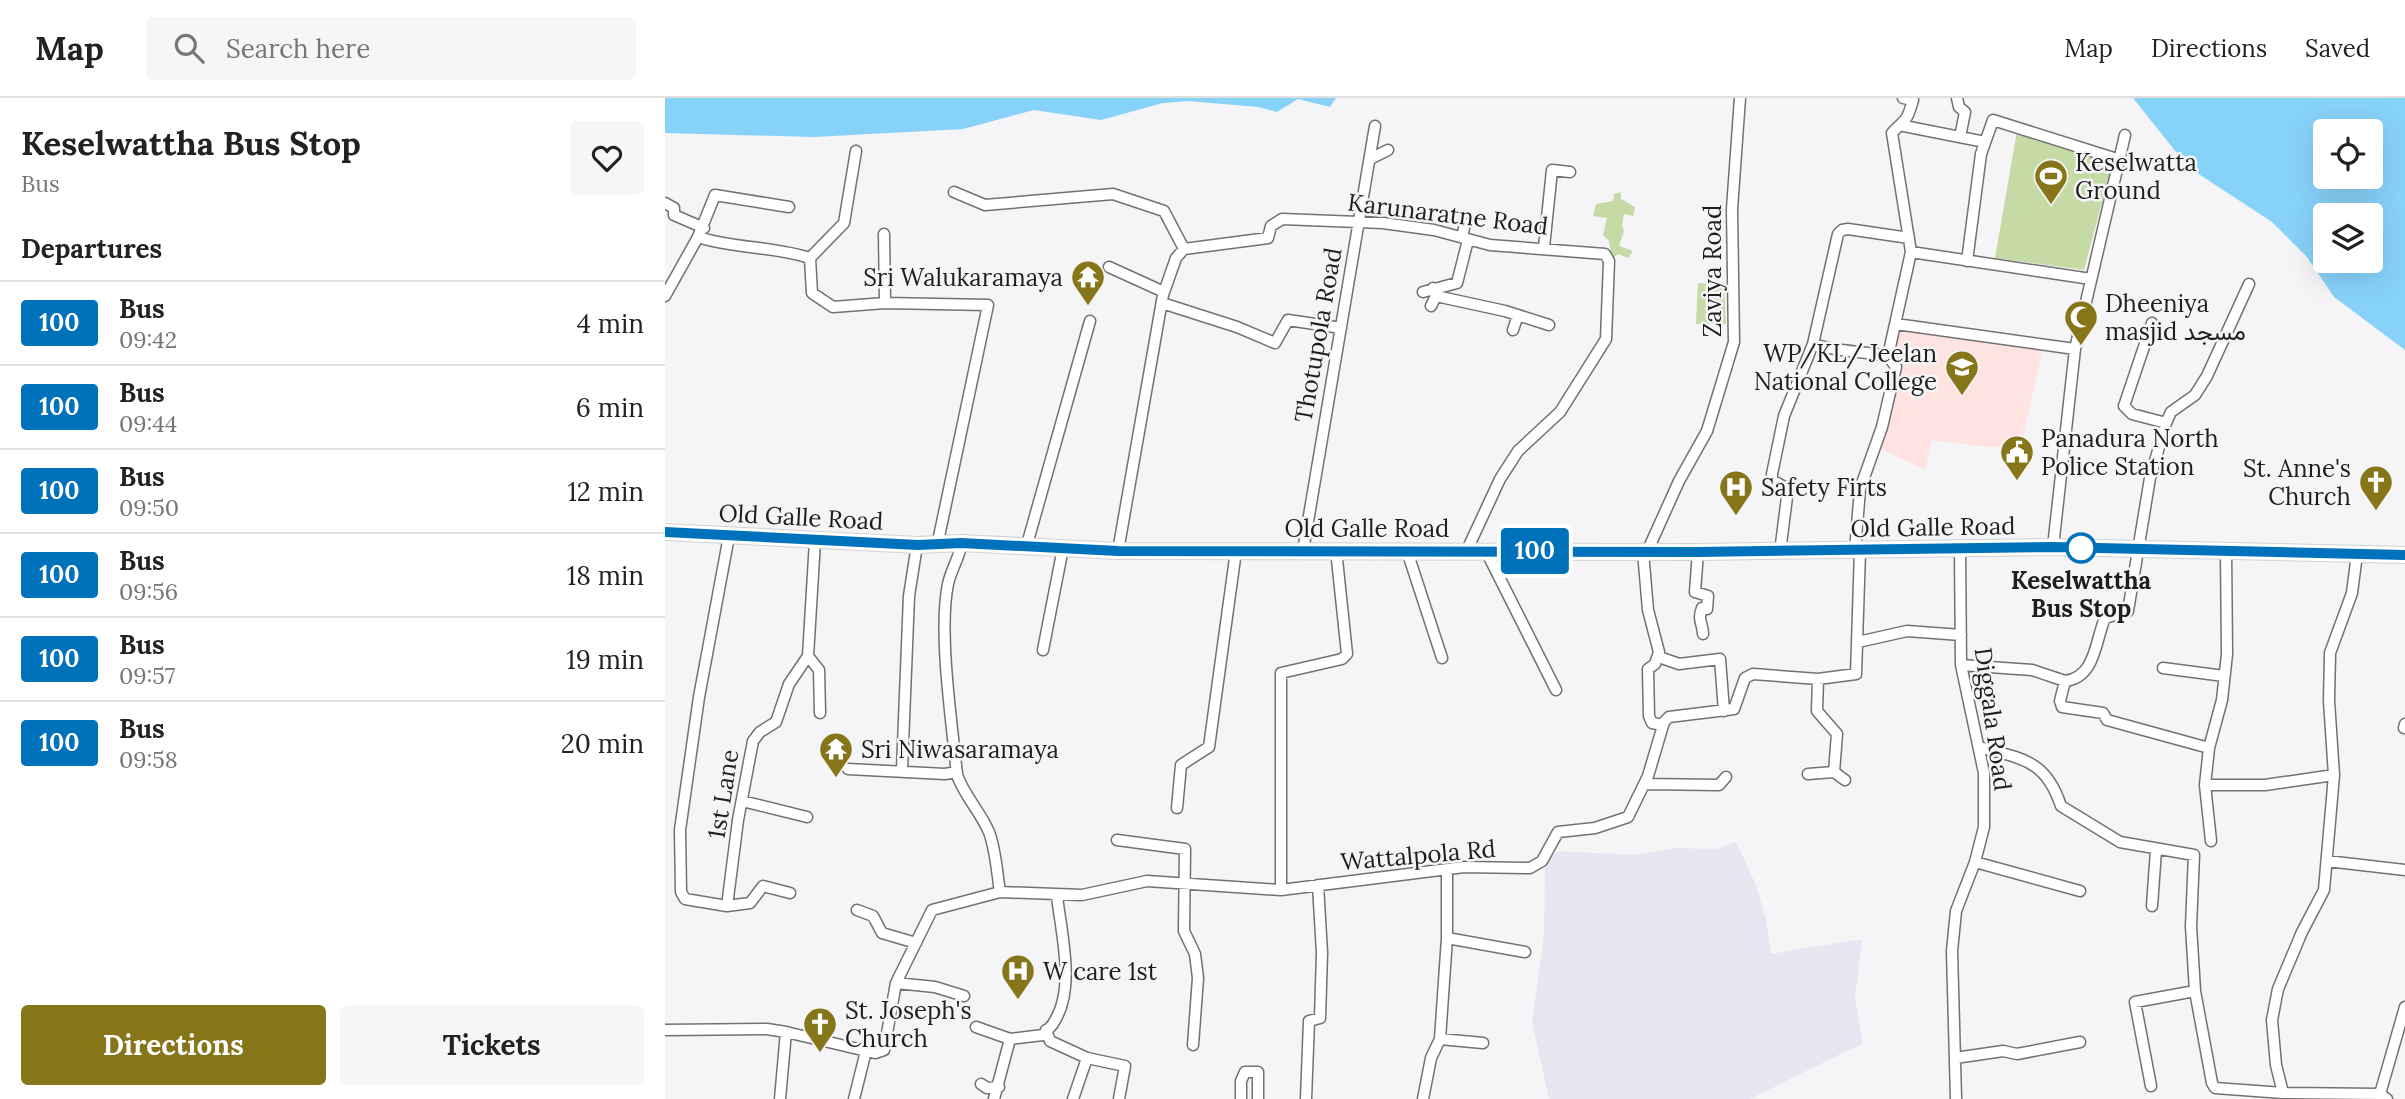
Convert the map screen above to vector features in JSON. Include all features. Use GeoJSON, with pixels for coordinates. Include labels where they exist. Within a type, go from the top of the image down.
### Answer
{"type":"FeatureCollection","features":[{"type":"Feature","properties":{"kind":"highway","name":"Old Galle Road"},"geometry":{"type":"LineString","coordinates":[[665,532],[815,541],[918,545],[961,543],[1118,551],[1780,552],[2053,547],[2405,555]]}},
{"type":"Feature","properties":{"kind":"street","name":"Zaviya Road"},"geometry":{"type":"LineString","coordinates":[[1645,552],[1679,481],[1707,431],[1734,342],[1732,209],[1740,98]]}},
{"type":"Feature","properties":{"kind":"street"},"geometry":{"type":"LineString","coordinates":[[1888,356],[1911,252],[1892,133],[1904,126],[1913,100],[1903,98]]}},
{"type":"Feature","properties":{"kind":"street"},"geometry":{"type":"LineString","coordinates":[[1957,98],[1959,107],[1965,112],[1960,137]]}},
{"type":"Feature","properties":{"kind":"street"},"geometry":{"type":"LineString","coordinates":[[1967,261],[1985,142],[1993,120],[2117,159]]}},
{"type":"Feature","properties":{"kind":"street","name":"Thotupola Road"},"geometry":{"type":"LineString","coordinates":[[1303,551],[1375,126]]}},
{"type":"Feature","properties":{"kind":"street"},"geometry":{"type":"LineString","coordinates":[[1904,126],[1985,142]]}},
{"type":"Feature","properties":{"kind":"street"},"geometry":{"type":"LineString","coordinates":[[2053,547],[2075,349],[2117,159],[2125,135]]}},
{"type":"Feature","properties":{"kind":"street"},"geometry":{"type":"LineString","coordinates":[[1370,159],[1388,150]]}},
{"type":"Feature","properties":{"kind":"street"},"geometry":{"type":"LineString","coordinates":[[856,151],[844,223],[810,258],[812,293],[833,307],[885,303],[989,307],[955,450],[937,545]]}},
{"type":"Feature","properties":{"kind":"street"},"geometry":{"type":"LineString","coordinates":[[1544,247],[1552,170],[1570,173]]}},
{"type":"Feature","properties":{"kind":"street"},"geometry":{"type":"LineString","coordinates":[[954,192],[985,205],[1114,194],[1164,211],[1184,249],[1176,258],[1164,292],[1118,551]]}},
{"type":"Feature","properties":{"kind":"street"},"geometry":{"type":"LineString","coordinates":[[665,296],[704,228],[715,195],[789,207]]}},
{"type":"Feature","properties":{"kind":"street"},"geometry":{"type":"LineString","coordinates":[[665,203],[674,208],[674,215],[704,228]]}},
{"type":"Feature","properties":{"kind":"street","name":"Karunaratne Road"},"geometry":{"type":"LineString","coordinates":[[1184,249],[1268,238],[1271,226],[1282,219],[1434,230],[1490,244],[1605,254],[1609,261],[1606,340],[1560,412],[1518,451],[1500,479],[1467,550]]}},
{"type":"Feature","properties":{"kind":"street"},"geometry":{"type":"LineString","coordinates":[[1465,224],[1457,283],[1431,296],[1518,315],[1549,325]]}},
{"type":"Feature","properties":{"kind":"street"},"geometry":{"type":"LineString","coordinates":[[1780,552],[1788,489],[1772,480],[1772,474],[1784,416],[1813,344],[1842,229],[1909,238]]}},
{"type":"Feature","properties":{"kind":"street"},"geometry":{"type":"LineString","coordinates":[[884,234],[885,303]]}},
{"type":"Feature","properties":{"kind":"street"},"geometry":{"type":"LineString","coordinates":[[698,237],[718,244],[789,251],[810,258]]}},
{"type":"Feature","properties":{"kind":"street"},"geometry":{"type":"LineString","coordinates":[[1911,252],[2091,279]]}},
{"type":"Feature","properties":{"kind":"street"},"geometry":{"type":"LineString","coordinates":[[1109,267],[1164,292]]}},
{"type":"Feature","properties":{"kind":"street"},"geometry":{"type":"LineString","coordinates":[[1961,665],[2032,670],[2065,681],[2083,672],[2094,659],[2105,618],[2128,611],[2150,478],[2165,423],[2171,412],[2195,395],[2207,376],[2249,284]]}},
{"type":"Feature","properties":{"kind":"street"},"geometry":{"type":"LineString","coordinates":[[1162,303],[1237,327],[1275,343],[1288,320],[1341,328]]}},
{"type":"Feature","properties":{"kind":"street"},"geometry":{"type":"LineString","coordinates":[[1513,330],[1518,315]]}},
{"type":"Feature","properties":{"kind":"street"},"geometry":{"type":"LineString","coordinates":[[1026,548],[1090,321]]}},
{"type":"Feature","properties":{"kind":"street"},"geometry":{"type":"LineString","coordinates":[[2152,323],[2124,405],[2132,414],[2165,423]]}},
{"type":"Feature","properties":{"kind":"street"},"geometry":{"type":"LineString","coordinates":[[1896,324],[2075,349]]}},
{"type":"Feature","properties":{"kind":"street"},"geometry":{"type":"LineString","coordinates":[[1659,657],[1649,669],[1649,704],[1652,723],[1663,724],[1669,717],[1734,709],[1745,678],[1753,674],[1818,679],[1856,674],[1860,489],[1882,427],[1896,368],[1888,356],[1855,349],[1830,350],[1813,344]]}},
{"type":"Feature","properties":{"kind":"street"},"geometry":{"type":"LineString","coordinates":[[729,536],[699,697],[680,830],[682,896],[727,906],[750,903],[767,885],[790,893]]}},
{"type":"Feature","properties":{"kind":"street"},"geometry":{"type":"LineString","coordinates":[[815,541],[808,656],[819,670],[820,713]]}},
{"type":"Feature","properties":{"kind":"street"},"geometry":{"type":"LineString","coordinates":[[961,543],[958,563],[949,582],[945,617],[957,772],[965,797],[977,808],[988,831],[1000,892]]}},
{"type":"Feature","properties":{"kind":"street"},"geometry":{"type":"LineString","coordinates":[[902,769],[909,596],[918,545]]}},
{"type":"Feature","properties":{"kind":"street"},"geometry":{"type":"LineString","coordinates":[[1043,650],[1063,548]]}},
{"type":"Feature","properties":{"kind":"street","name":"Diggala Road"},"geometry":{"type":"LineString","coordinates":[[1956,1099],[1952,951],[1956,911],[1975,862],[1984,827],[1984,773],[1961,665],[1960,550]]}},
{"type":"Feature","properties":{"kind":"street"},"geometry":{"type":"LineString","coordinates":[[1177,808],[1181,765],[1209,747],[1236,551]]}},
{"type":"Feature","properties":{"kind":"street"},"geometry":{"type":"LineString","coordinates":[[1281,890],[1281,673],[1342,659],[1347,654],[1336,551]]}},
{"type":"Feature","properties":{"kind":"street"},"geometry":{"type":"LineString","coordinates":[[1407,551],[1442,658]]}},
{"type":"Feature","properties":{"kind":"street"},"geometry":{"type":"LineString","coordinates":[[1486,551],[1556,690]]}},
{"type":"Feature","properties":{"kind":"street"},"geometry":{"type":"LineString","coordinates":[[2211,841],[2205,785],[2209,748],[2220,714],[2224,676],[2226,551]]}},
{"type":"Feature","properties":{"kind":"street"},"geometry":{"type":"LineString","coordinates":[[1645,552],[1648,610],[1659,657]]}},
{"type":"Feature","properties":{"kind":"street"},"geometry":{"type":"LineString","coordinates":[[1697,552],[1695,592],[1708,596],[1707,609],[1702,608],[1700,614],[1699,627],[1703,634]]}},
{"type":"Feature","properties":{"kind":"street"},"geometry":{"type":"LineString","coordinates":[[2284,1093],[2276,1065],[2273,1020],[2278,989],[2302,932],[2324,890],[2335,775],[2329,701],[2330,653],[2352,593],[2357,554]]}},
{"type":"Feature","properties":{"kind":"street"},"geometry":{"type":"LineString","coordinates":[[1858,642],[1907,631],[1961,635]]}},
{"type":"Feature","properties":{"kind":"street","name":"1st Lane"},"geometry":{"type":"LineString","coordinates":[[727,906],[753,741],[760,732],[776,722],[789,684],[808,656]]}},
{"type":"Feature","properties":{"kind":"street"},"geometry":{"type":"LineString","coordinates":[[1659,657],[1679,664],[1720,659],[1724,710]]}},
{"type":"Feature","properties":{"kind":"street"},"geometry":{"type":"LineString","coordinates":[[2163,667],[2224,676]]}},
{"type":"Feature","properties":{"kind":"street"},"geometry":{"type":"LineString","coordinates":[[1818,679],[1818,711],[1837,734],[1834,772]]}},
{"type":"Feature","properties":{"kind":"street"},"geometry":{"type":"LineString","coordinates":[[2065,681],[2060,701],[2062,707],[2103,713],[2108,720],[2209,748]]}},
{"type":"Feature","properties":{"kind":"street","name":"Wattalpola Rd"},"geometry":{"type":"LineString","coordinates":[[866,1051],[884,1050],[897,982],[932,910],[1000,892],[1082,895],[1147,881],[1182,881],[1281,890],[1447,870],[1530,868],[1542,861],[1558,832],[1595,828],[1628,817],[1644,784],[1663,724]]}},
{"type":"Feature","properties":{"kind":"street"},"geometry":{"type":"LineString","coordinates":[[1979,747],[2033,764],[2053,781],[2061,806],[2120,842],[2194,855],[2190,926],[2195,991],[2215,1088],[2240,1095],[2284,1093],[2383,1096],[2405,1007]]}},
{"type":"Feature","properties":{"kind":"street"},"geometry":{"type":"LineString","coordinates":[[848,769],[902,769],[945,774],[957,772]]}},
{"type":"Feature","properties":{"kind":"street"},"geometry":{"type":"LineString","coordinates":[[1808,774],[1834,772],[1845,780]]}},
{"type":"Feature","properties":{"kind":"street"},"geometry":{"type":"LineString","coordinates":[[2205,785],[2265,785],[2335,775]]}},
{"type":"Feature","properties":{"kind":"street"},"geometry":{"type":"LineString","coordinates":[[1644,784],[1719,785],[1727,777]]}},
{"type":"Feature","properties":{"kind":"street"},"geometry":{"type":"LineString","coordinates":[[742,801],[807,817]]}},
{"type":"Feature","properties":{"kind":"street"},"geometry":{"type":"LineString","coordinates":[[1117,840],[1185,849],[1182,881],[1184,931],[1195,954],[1198,978],[1193,1045]]}},
{"type":"Feature","properties":{"kind":"street"},"geometry":{"type":"LineString","coordinates":[[2152,906],[2156,850]]}},
{"type":"Feature","properties":{"kind":"street"},"geometry":{"type":"LineString","coordinates":[[2327,861],[2405,870]]}},
{"type":"Feature","properties":{"kind":"street"},"geometry":{"type":"LineString","coordinates":[[1975,862],[2080,891]]}},
{"type":"Feature","properties":{"kind":"street"},"geometry":{"type":"LineString","coordinates":[[1423,1099],[1431,1058],[1440,1039],[1447,938],[1447,870]]}},
{"type":"Feature","properties":{"kind":"street"},"geometry":{"type":"LineString","coordinates":[[1306,1099],[1309,1021],[1320,1018],[1322,953],[1318,885]]}},
{"type":"Feature","properties":{"kind":"street"},"geometry":{"type":"LineString","coordinates":[[976,1027],[1010,1038],[1034,1037],[1043,1035],[1055,1022],[1064,992],[1064,958],[1057,896]]}},
{"type":"Feature","properties":{"kind":"street"},"geometry":{"type":"LineString","coordinates":[[857,909],[873,916],[882,933],[916,943]]}},
{"type":"Feature","properties":{"kind":"street"},"geometry":{"type":"LineString","coordinates":[[1447,938],[1525,952]]}},
{"type":"Feature","properties":{"kind":"street"},"geometry":{"type":"LineString","coordinates":[[897,982],[935,987],[964,996]]}},
{"type":"Feature","properties":{"kind":"street"},"geometry":{"type":"LineString","coordinates":[[2151,1086],[2135,1002],[2195,991]]}},
{"type":"Feature","properties":{"kind":"street"},"geometry":{"type":"LineString","coordinates":[[665,1030],[767,1029],[866,1051],[854,1099]]}},
{"type":"Feature","properties":{"kind":"street"},"geometry":{"type":"LineString","coordinates":[[1047,1030],[1054,1044],[1087,1058],[1125,1066],[1119,1099]]}},
{"type":"Feature","properties":{"kind":"street"},"geometry":{"type":"LineString","coordinates":[[780,1099],[786,1032]]}},
{"type":"Feature","properties":{"kind":"street"},"geometry":{"type":"LineString","coordinates":[[994,1099],[1010,1038]]}},
{"type":"Feature","properties":{"kind":"street"},"geometry":{"type":"LineString","coordinates":[[1440,1039],[1483,1042]]}},
{"type":"Feature","properties":{"kind":"street"},"geometry":{"type":"LineString","coordinates":[[1955,1058],[2003,1051],[2017,1054],[2080,1042]]}},
{"type":"Feature","properties":{"kind":"street"},"geometry":{"type":"LineString","coordinates":[[1073,1099],[1087,1058]]}},
{"type":"Feature","properties":{"kind":"street"},"geometry":{"type":"LineString","coordinates":[[1241,1099],[1241,1081],[1245,1072],[1253,1071],[1258,1072],[1258,1099]]}},
{"type":"Feature","properties":{"kind":"street"},"geometry":{"type":"LineString","coordinates":[[981,1084],[987,1088],[999,1087]]}},
{"type":"Feature","properties":{"kind":"shaded area","name":"WP/KL/ Jeelan National College"},"geometry":{"type":"Polygon","coordinates":[[[1901,328],[2043,348],[2021,446],[1986,447],[1932,440],[1925,470],[1877,447],[1898,368],[1894,354],[1901,328]]]}},
{"type":"Feature","properties":{"kind":"shaded area"},"geometry":{"type":"Polygon","coordinates":[[[1736,842],[1756,885],[1766,920],[1771,954],[1862,939],[1855,999],[1863,1043],[1750,1099],[1549,1099],[1532,1022],[1544,935],[1545,861],[1559,851],[1635,855],[1676,848],[1716,849],[1736,842]]]}},
{"type":"Feature","properties":{"kind":"green space","name":"Keselwatta Ground"},"geometry":{"type":"Polygon","coordinates":[[[2017,131],[2113,161],[2084,270],[1995,258],[2017,131]]]}},
{"type":"Feature","properties":{"kind":"green space"},"geometry":{"type":"Polygon","coordinates":[[[1621,192],[1621,199],[1635,207],[1633,216],[1624,214],[1624,231],[1619,246],[1633,251],[1628,258],[1618,254],[1612,259],[1609,241],[1603,235],[1607,218],[1593,216],[1596,204],[1613,201],[1614,194],[1621,192]]]}},
{"type":"Feature","properties":{"kind":"green space"},"geometry":{"type":"Polygon","coordinates":[[[1698,283],[1724,284],[1726,324],[1696,324],[1698,283]]]}},
{"type":"Feature","properties":{"kind":"water"},"geometry":{"type":"Polygon","coordinates":[[[665,98],[1336,98],[1330,107],[1298,99],[1277,112],[1258,107],[1188,101],[1163,103],[1101,120],[1034,110],[963,129],[814,137],[665,133],[665,98]]]}},
{"type":"Feature","properties":{"kind":"water"},"geometry":{"type":"Polygon","coordinates":[[[2133,98],[2405,98],[2405,350],[2334,297],[2318,273],[2383,273],[2383,203],[2313,203],[2313,266],[2272,222],[2188,167],[2133,98]]]}},
{"type":"Feature","properties":{"kind":"bus line","name":"100"},"geometry":{"type":"LineString","coordinates":[[665,532],[815,541],[937,545],[961,543],[993,547],[1118,551],[1697,552],[2053,547],[2405,555]]}},
{"type":"Feature","properties":{"kind":"place","name":"Keselwatta Ground"},"geometry":{"type":"Point","coordinates":[2051,206]}},
{"type":"Feature","properties":{"kind":"place","name":"Sri Walukaramaya"},"geometry":{"type":"Point","coordinates":[1088,307]}},
{"type":"Feature","properties":{"kind":"place","name":"Dheeniya masjid مسجد"},"geometry":{"type":"Point","coordinates":[2081,347]}},
{"type":"Feature","properties":{"kind":"place","name":"WP/KL/ Jeelan National College"},"geometry":{"type":"Point","coordinates":[1962,397]}},
{"type":"Feature","properties":{"kind":"place","name":"Panadura North Police Station"},"geometry":{"type":"Point","coordinates":[2017,482]}},
{"type":"Feature","properties":{"kind":"place","name":"St. Anne's Church"},"geometry":{"type":"Point","coordinates":[2376,512]}},
{"type":"Feature","properties":{"kind":"place","name":"Safety Firts"},"geometry":{"type":"Point","coordinates":[1736,517]}},
{"type":"Feature","properties":{"kind":"place","name":"Keselwattha Bus Stop"},"geometry":{"type":"Point","coordinates":[2081,548]}},
{"type":"Feature","properties":{"kind":"place","name":"Sri Niwasaramaya"},"geometry":{"type":"Point","coordinates":[836,779]}},
{"type":"Feature","properties":{"kind":"place","name":"W care 1st"},"geometry":{"type":"Point","coordinates":[1018,1001]}},
{"type":"Feature","properties":{"kind":"place","name":"St. Joseph's Church"},"geometry":{"type":"Point","coordinates":[820,1054]}}]}
